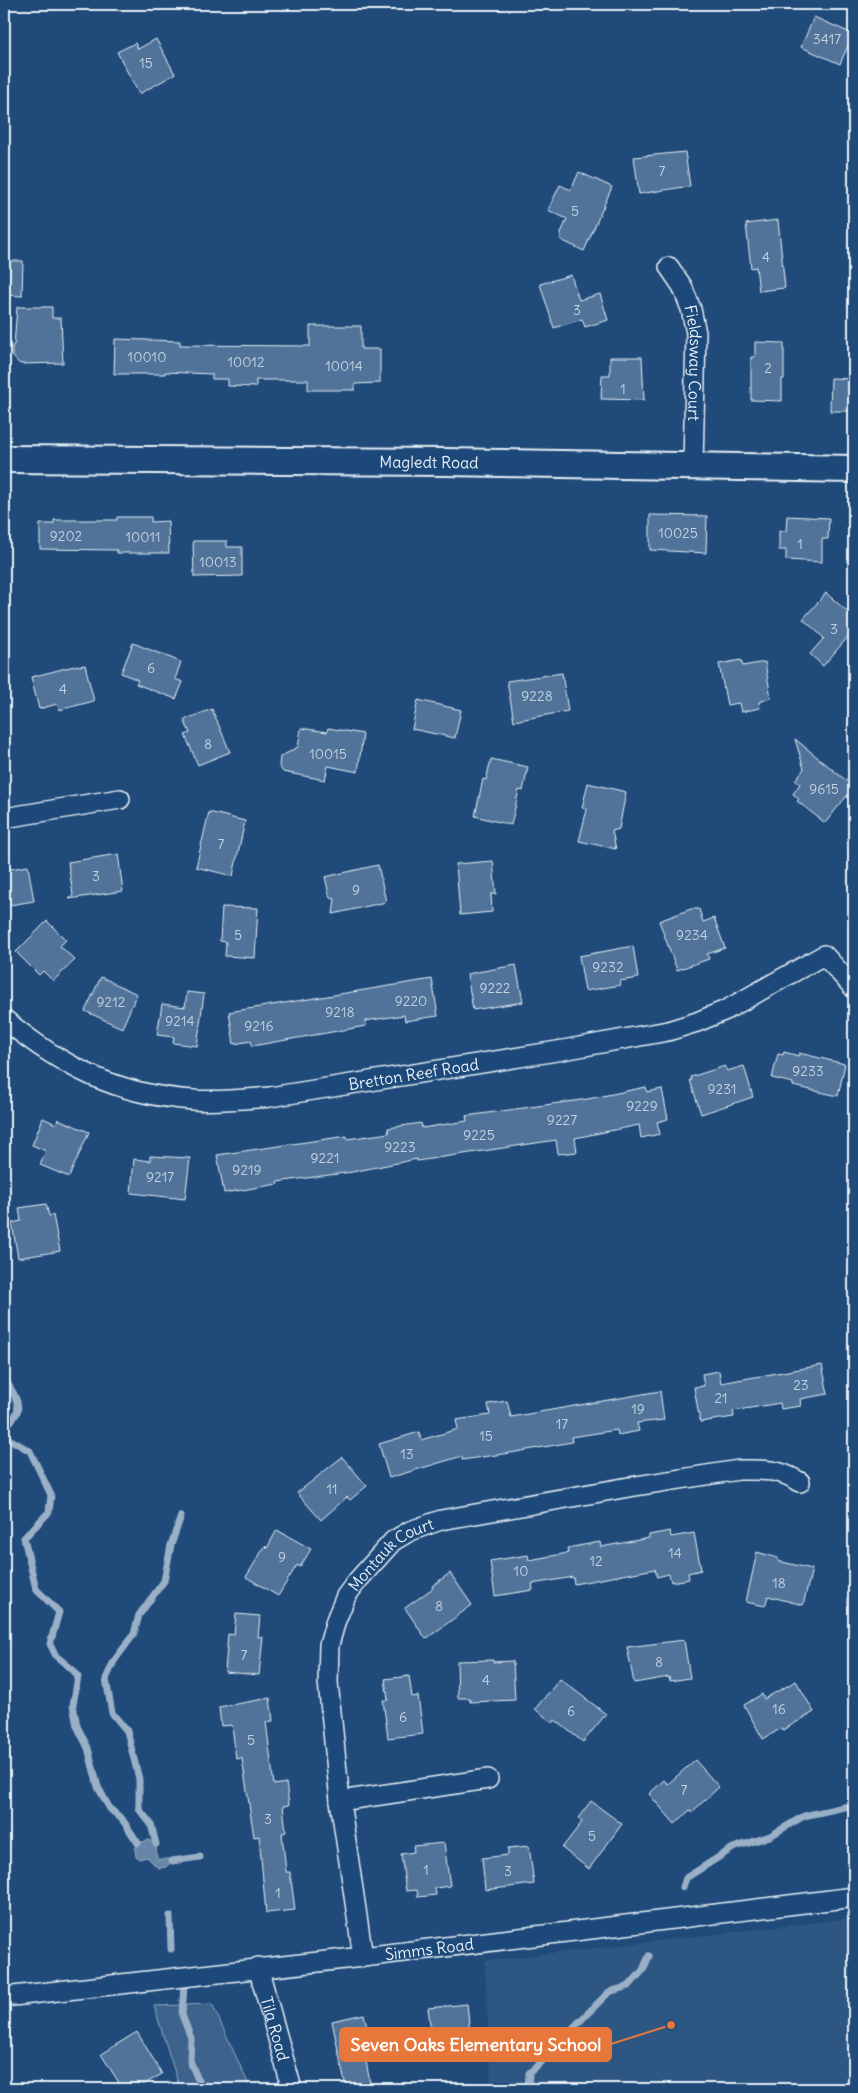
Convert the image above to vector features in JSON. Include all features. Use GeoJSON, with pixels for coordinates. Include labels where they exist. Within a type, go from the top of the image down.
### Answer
{"type":"FeatureCollection","features":[{"type":"Feature","properties":{"kind":"street","name":"Fieldsway Court"},"geometry":{"type":"LineString","coordinates":[[669,267],[682,286],[696,333],[693,466]]}},
{"type":"Feature","properties":{"kind":"street","name":"Magledt Road"},"geometry":{"type":"LineString","coordinates":[[4,458],[447,462],[854,469]]}},
{"type":"Feature","properties":{"kind":"street"},"geometry":{"type":"LineString","coordinates":[[4,818],[120,799]]}},
{"type":"Feature","properties":{"kind":"street","name":"Bretton Reef Road"},"geometry":{"type":"LineString","coordinates":[[4,1019],[32,1043],[63,1062],[121,1088],[194,1100],[270,1097],[553,1052],[668,1031],[726,1010],[824,955],[854,988]]}},
{"type":"Feature","properties":{"kind":"street","name":"Montauk Court"},"geometry":{"type":"LineString","coordinates":[[363,1957],[340,1800],[328,1682],[329,1645],[336,1620],[346,1596],[393,1541],[410,1531],[441,1520],[676,1479],[739,1470],[768,1470],[785,1473],[800,1482]]}},
{"type":"Feature","properties":{"kind":"street"},"geometry":{"type":"LineString","coordinates":[[340,1800],[488,1779]]}},
{"type":"Feature","properties":{"kind":"street","name":"Simms Road"},"geometry":{"type":"LineString","coordinates":[[4,1997],[258,1967],[363,1957],[854,1898]]}},
{"type":"Feature","properties":{"kind":"street","name":"Tila Road"},"geometry":{"type":"LineString","coordinates":[[258,1967],[292,2089]]}},
{"type":"Feature","properties":{"kind":"shaded area"},"geometry":{"type":"Polygon","coordinates":[[[149,1840],[156,1844],[157,1859],[170,1859],[172,1861],[166,1867],[158,1868],[147,1857],[139,1859],[136,1856],[135,1849],[138,1843],[149,1840]]]}},
{"type":"Feature","properties":{"kind":"shaded area"},"geometry":{"type":"Polygon","coordinates":[[[854,1918],[854,2089],[491,2089],[485,1961],[854,1918]]]}},
{"type":"Feature","properties":{"kind":"shaded area"},"geometry":{"type":"Polygon","coordinates":[[[212,2004],[250,2089],[180,2089],[154,2006],[212,2004]]]}},
{"type":"Feature","properties":{"kind":"building"},"geometry":{"type":"Polygon","coordinates":[[[814,17],[853,34],[840,64],[801,47],[814,17]]]}},
{"type":"Feature","properties":{"kind":"building"},"geometry":{"type":"Polygon","coordinates":[[[156,39],[175,74],[139,94],[117,52],[135,43],[138,49],[156,39]]]}},
{"type":"Feature","properties":{"kind":"building"},"geometry":{"type":"Polygon","coordinates":[[[685,152],[690,186],[639,194],[634,157],[685,152]]]}},
{"type":"Feature","properties":{"kind":"building"},"geometry":{"type":"Polygon","coordinates":[[[579,172],[612,187],[584,251],[561,240],[561,233],[567,219],[548,210],[560,185],[571,190],[579,172]]]}},
{"type":"Feature","properties":{"kind":"building"},"geometry":{"type":"Polygon","coordinates":[[[778,220],[785,288],[759,291],[756,267],[751,268],[746,224],[778,220]]]}},
{"type":"Feature","properties":{"kind":"building"},"geometry":{"type":"Polygon","coordinates":[[[4,261],[23,261],[22,296],[4,295],[4,261]]]}},
{"type":"Feature","properties":{"kind":"building"},"geometry":{"type":"Polygon","coordinates":[[[571,275],[579,300],[600,294],[608,320],[585,327],[582,319],[554,328],[540,284],[571,275]]]}},
{"type":"Feature","properties":{"kind":"building"},"geometry":{"type":"Polygon","coordinates":[[[17,307],[52,307],[52,318],[61,318],[63,363],[20,364],[12,356],[17,307]]]}},
{"type":"Feature","properties":{"kind":"building"},"geometry":{"type":"Polygon","coordinates":[[[310,326],[361,326],[361,349],[380,349],[380,383],[355,384],[355,390],[308,390],[308,380],[256,380],[256,387],[228,386],[228,379],[212,379],[212,374],[165,372],[165,374],[114,374],[115,339],[180,341],[180,345],[310,346],[310,326]]]}},
{"type":"Feature","properties":{"kind":"building"},"geometry":{"type":"Polygon","coordinates":[[[755,342],[784,343],[782,401],[751,400],[751,357],[755,357],[755,342]]]}},
{"type":"Feature","properties":{"kind":"building"},"geometry":{"type":"Polygon","coordinates":[[[610,357],[642,357],[644,400],[601,399],[602,375],[610,375],[610,357]]]}},
{"type":"Feature","properties":{"kind":"building"},"geometry":{"type":"Polygon","coordinates":[[[831,378],[854,379],[854,411],[830,411],[831,378]]]}},
{"type":"Feature","properties":{"kind":"building"},"geometry":{"type":"Polygon","coordinates":[[[650,515],[707,516],[706,553],[650,550],[650,515]]]}},
{"type":"Feature","properties":{"kind":"building"},"geometry":{"type":"Polygon","coordinates":[[[787,516],[829,518],[828,539],[822,539],[822,562],[786,560],[786,550],[779,550],[779,531],[786,531],[787,516]]]}},
{"type":"Feature","properties":{"kind":"building"},"geometry":{"type":"Polygon","coordinates":[[[117,517],[151,517],[151,522],[168,521],[169,553],[117,553],[117,550],[40,549],[40,524],[54,524],[54,520],[117,520],[117,517]]]}},
{"type":"Feature","properties":{"kind":"building"},"geometry":{"type":"Polygon","coordinates":[[[193,541],[227,541],[227,547],[242,547],[242,576],[194,577],[193,541]]]}},
{"type":"Feature","properties":{"kind":"building"},"geometry":{"type":"Polygon","coordinates":[[[826,593],[848,612],[854,605],[854,630],[823,666],[810,654],[824,638],[803,619],[826,593]]]}},
{"type":"Feature","properties":{"kind":"building"},"geometry":{"type":"Polygon","coordinates":[[[133,643],[181,662],[175,679],[183,682],[176,699],[136,684],[138,680],[121,673],[133,643]]]}},
{"type":"Feature","properties":{"kind":"building"},"geometry":{"type":"Polygon","coordinates":[[[741,660],[743,666],[765,662],[771,698],[759,702],[760,708],[741,712],[739,703],[727,705],[719,664],[741,660]]]}},
{"type":"Feature","properties":{"kind":"building"},"geometry":{"type":"Polygon","coordinates":[[[78,665],[85,665],[94,701],[59,710],[57,704],[39,709],[31,677],[78,665]]]}},
{"type":"Feature","properties":{"kind":"building"},"geometry":{"type":"Polygon","coordinates":[[[562,673],[568,711],[514,721],[507,681],[562,673]]]}},
{"type":"Feature","properties":{"kind":"building"},"geometry":{"type":"Polygon","coordinates":[[[418,700],[461,710],[455,738],[412,729],[418,700]]]}},
{"type":"Feature","properties":{"kind":"building"},"geometry":{"type":"Polygon","coordinates":[[[212,709],[230,752],[198,765],[185,735],[190,733],[184,720],[212,709]]]}},
{"type":"Feature","properties":{"kind":"building"},"geometry":{"type":"Polygon","coordinates":[[[301,728],[327,732],[328,728],[363,734],[358,772],[328,766],[325,780],[283,772],[279,766],[280,757],[298,747],[301,728]]]}},
{"type":"Feature","properties":{"kind":"building"},"geometry":{"type":"Polygon","coordinates":[[[795,739],[854,787],[825,823],[797,801],[799,799],[793,794],[800,784],[795,780],[804,769],[795,739]]]}},
{"type":"Feature","properties":{"kind":"building"},"geometry":{"type":"Polygon","coordinates":[[[491,759],[528,767],[523,791],[519,790],[511,825],[475,816],[483,779],[486,780],[491,759]]]}},
{"type":"Feature","properties":{"kind":"building"},"geometry":{"type":"Polygon","coordinates":[[[588,783],[626,792],[619,829],[612,831],[616,849],[579,841],[587,809],[582,808],[588,783]]]}},
{"type":"Feature","properties":{"kind":"building"},"geometry":{"type":"Polygon","coordinates":[[[209,812],[245,821],[233,876],[196,867],[209,812]]]}},
{"type":"Feature","properties":{"kind":"building"},"geometry":{"type":"Polygon","coordinates":[[[118,854],[123,891],[69,899],[73,895],[68,862],[118,854]]]}},
{"type":"Feature","properties":{"kind":"building"},"geometry":{"type":"Polygon","coordinates":[[[493,861],[496,894],[491,894],[492,912],[460,915],[456,864],[493,861]]]}},
{"type":"Feature","properties":{"kind":"building"},"geometry":{"type":"Polygon","coordinates":[[[378,865],[386,902],[333,914],[335,899],[330,898],[325,877],[378,865]]]}},
{"type":"Feature","properties":{"kind":"building"},"geometry":{"type":"Polygon","coordinates":[[[28,866],[34,901],[4,906],[4,870],[28,866]]]}},
{"type":"Feature","properties":{"kind":"building"},"geometry":{"type":"Polygon","coordinates":[[[222,907],[258,908],[255,958],[225,956],[226,942],[220,941],[222,907]]]}},
{"type":"Feature","properties":{"kind":"building"},"geometry":{"type":"Polygon","coordinates":[[[691,909],[699,909],[703,922],[714,918],[725,948],[707,954],[709,959],[677,970],[659,921],[691,909]]]}},
{"type":"Feature","properties":{"kind":"building"},"geometry":{"type":"Polygon","coordinates":[[[47,921],[66,940],[60,946],[75,960],[53,981],[43,971],[39,975],[16,952],[47,921]]]}},
{"type":"Feature","properties":{"kind":"building"},"geometry":{"type":"Polygon","coordinates":[[[633,946],[638,978],[620,981],[621,985],[585,991],[579,956],[633,946]]]}},
{"type":"Feature","properties":{"kind":"building"},"geometry":{"type":"Polygon","coordinates":[[[516,965],[523,1002],[473,1010],[467,974],[516,965]]]}},
{"type":"Feature","properties":{"kind":"building"},"geometry":{"type":"Polygon","coordinates":[[[101,977],[137,994],[122,1028],[85,1011],[101,977]]]}},
{"type":"Feature","properties":{"kind":"building"},"geometry":{"type":"Polygon","coordinates":[[[432,979],[438,1016],[405,1021],[404,1015],[365,1021],[366,1026],[252,1046],[251,1041],[234,1044],[229,1012],[432,979]]]}},
{"type":"Feature","properties":{"kind":"building"},"geometry":{"type":"Polygon","coordinates":[[[187,992],[204,994],[197,1046],[173,1043],[174,1037],[157,1035],[162,1004],[185,1007],[187,992]]]}},
{"type":"Feature","properties":{"kind":"building"},"geometry":{"type":"Polygon","coordinates":[[[784,1052],[799,1056],[799,1053],[845,1064],[838,1096],[793,1086],[793,1083],[772,1078],[778,1054],[783,1055],[784,1052]]]}},
{"type":"Feature","properties":{"kind":"building"},"geometry":{"type":"Polygon","coordinates":[[[725,1066],[727,1071],[744,1066],[753,1097],[701,1114],[690,1080],[692,1080],[691,1077],[725,1066]]]}},
{"type":"Feature","properties":{"kind":"building"},"geometry":{"type":"Polygon","coordinates":[[[646,1087],[647,1092],[662,1089],[668,1119],[657,1122],[660,1134],[641,1138],[639,1125],[575,1138],[577,1152],[558,1154],[556,1140],[417,1161],[417,1159],[352,1172],[277,1182],[278,1184],[224,1193],[217,1155],[347,1136],[347,1139],[389,1133],[388,1128],[421,1123],[422,1128],[467,1121],[466,1116],[588,1099],[646,1087]]]}},
{"type":"Feature","properties":{"kind":"building"},"geometry":{"type":"Polygon","coordinates":[[[43,1118],[56,1124],[58,1119],[89,1132],[69,1177],[40,1165],[46,1151],[32,1145],[43,1118]]]}},
{"type":"Feature","properties":{"kind":"building"},"geometry":{"type":"Polygon","coordinates":[[[150,1156],[190,1158],[185,1199],[131,1193],[134,1159],[150,1161],[150,1156]]]}},
{"type":"Feature","properties":{"kind":"building"},"geometry":{"type":"Polygon","coordinates":[[[46,1204],[49,1216],[53,1215],[60,1251],[18,1258],[12,1223],[21,1221],[19,1208],[46,1204]]]}},
{"type":"Feature","properties":{"kind":"building"},"geometry":{"type":"Polygon","coordinates":[[[822,1365],[828,1394],[800,1399],[801,1406],[781,1409],[780,1403],[733,1411],[734,1417],[700,1422],[694,1387],[704,1386],[702,1374],[719,1371],[721,1383],[822,1365]]]}},
{"type":"Feature","properties":{"kind":"building"},"geometry":{"type":"Polygon","coordinates":[[[660,1391],[664,1420],[637,1423],[639,1431],[618,1435],[617,1430],[571,1437],[572,1442],[516,1452],[462,1460],[462,1456],[389,1478],[379,1444],[419,1432],[421,1440],[458,1429],[456,1420],[490,1415],[488,1404],[507,1401],[511,1417],[660,1391]]]}},
{"type":"Feature","properties":{"kind":"building"},"geometry":{"type":"Polygon","coordinates":[[[342,1457],[367,1486],[350,1500],[347,1497],[321,1520],[297,1493],[342,1457]]]}},
{"type":"Feature","properties":{"kind":"building"},"geometry":{"type":"Polygon","coordinates":[[[277,1530],[311,1549],[300,1567],[297,1565],[278,1596],[246,1577],[265,1546],[267,1548],[277,1530]]]}},
{"type":"Feature","properties":{"kind":"building"},"geometry":{"type":"Polygon","coordinates":[[[670,1531],[671,1537],[694,1533],[701,1570],[688,1573],[689,1579],[671,1582],[669,1574],[657,1577],[655,1569],[574,1584],[573,1577],[532,1584],[533,1590],[495,1596],[490,1561],[528,1555],[529,1560],[568,1553],[567,1548],[600,1542],[601,1547],[649,1538],[649,1535],[670,1531]]]}},
{"type":"Feature","properties":{"kind":"building"},"geometry":{"type":"Polygon","coordinates":[[[757,1552],[778,1558],[778,1561],[812,1569],[803,1605],[768,1596],[765,1606],[746,1602],[757,1552]]]}},
{"type":"Feature","properties":{"kind":"building"},"geometry":{"type":"Polygon","coordinates":[[[450,1573],[472,1605],[426,1639],[405,1608],[450,1573]]]}},
{"type":"Feature","properties":{"kind":"building"},"geometry":{"type":"Polygon","coordinates":[[[236,1614],[260,1616],[258,1637],[263,1637],[259,1675],[225,1672],[228,1634],[234,1635],[236,1614]]]}},
{"type":"Feature","properties":{"kind":"building"},"geometry":{"type":"Polygon","coordinates":[[[684,1640],[690,1678],[670,1681],[669,1677],[634,1683],[627,1647],[684,1640]]]}},
{"type":"Feature","properties":{"kind":"building"},"geometry":{"type":"Polygon","coordinates":[[[493,1660],[493,1662],[513,1661],[515,1700],[470,1702],[470,1698],[458,1698],[457,1661],[493,1660]]]}},
{"type":"Feature","properties":{"kind":"building"},"geometry":{"type":"Polygon","coordinates":[[[409,1676],[412,1697],[418,1696],[423,1734],[388,1738],[383,1700],[388,1700],[385,1679],[409,1676]]]}},
{"type":"Feature","properties":{"kind":"building"},"geometry":{"type":"Polygon","coordinates":[[[560,1679],[606,1714],[583,1742],[555,1720],[553,1723],[535,1709],[560,1679]]]}},
{"type":"Feature","properties":{"kind":"building"},"geometry":{"type":"Polygon","coordinates":[[[796,1681],[814,1712],[763,1739],[744,1705],[762,1694],[764,1699],[796,1681]]]}},
{"type":"Feature","properties":{"kind":"building"},"geometry":{"type":"Polygon","coordinates":[[[270,1698],[273,1721],[266,1722],[274,1785],[286,1783],[289,1805],[283,1806],[286,1832],[282,1833],[286,1872],[290,1872],[295,1910],[266,1913],[259,1836],[254,1837],[242,1758],[236,1759],[232,1725],[221,1726],[219,1707],[270,1698]]]}},
{"type":"Feature","properties":{"kind":"building"},"geometry":{"type":"Polygon","coordinates":[[[695,1760],[719,1787],[692,1812],[690,1810],[675,1824],[649,1794],[664,1780],[668,1784],[695,1760]]]}},
{"type":"Feature","properties":{"kind":"building"},"geometry":{"type":"Polygon","coordinates":[[[591,1801],[622,1824],[589,1869],[562,1848],[582,1822],[578,1818],[591,1801]]]}},
{"type":"Feature","properties":{"kind":"building"},"geometry":{"type":"Polygon","coordinates":[[[444,1843],[450,1886],[435,1888],[436,1895],[418,1897],[417,1890],[406,1891],[401,1854],[414,1852],[413,1846],[444,1843]]]}},
{"type":"Feature","properties":{"kind":"building"},"geometry":{"type":"Polygon","coordinates":[[[529,1846],[534,1884],[485,1890],[482,1858],[508,1855],[508,1848],[529,1846]]]}},
{"type":"Feature","properties":{"kind":"building"},"geometry":{"type":"Polygon","coordinates":[[[467,2004],[470,2033],[432,2038],[428,2008],[467,2004]]]}},
{"type":"Feature","properties":{"kind":"building"},"geometry":{"type":"Polygon","coordinates":[[[364,2014],[374,2060],[366,2061],[370,2083],[346,2088],[332,2021],[364,2014]]]}},
{"type":"Feature","properties":{"kind":"building"},"geometry":{"type":"Polygon","coordinates":[[[137,2032],[162,2074],[136,2089],[123,2089],[101,2054],[137,2032]]]}},
{"type":"Feature","properties":{"kind":"waterway"},"geometry":{"type":"LineString","coordinates":[[4,1378],[14,1394],[18,1408],[15,1416],[4,1429]]}},
{"type":"Feature","properties":{"kind":"waterway"},"geometry":{"type":"LineString","coordinates":[[4,1436],[30,1451],[51,1495],[49,1512],[24,1538],[36,1589],[59,1612],[50,1644],[56,1656],[74,1671],[78,1677],[73,1705],[77,1726],[88,1748],[98,1787],[110,1809],[122,1819],[138,1843]]}},
{"type":"Feature","properties":{"kind":"waterway"},"geometry":{"type":"LineString","coordinates":[[156,1844],[151,1824],[139,1809],[139,1779],[127,1731],[112,1713],[106,1679],[114,1661],[134,1634],[139,1615],[164,1581],[171,1545],[181,1516]]}},
{"type":"Feature","properties":{"kind":"waterway"},"geometry":{"type":"LineString","coordinates":[[683,1887],[686,1878],[733,1848],[770,1836],[804,1816],[853,1805],[854,1802]]}},
{"type":"Feature","properties":{"kind":"waterway"},"geometry":{"type":"LineString","coordinates":[[172,1861],[200,1857]]}},
{"type":"Feature","properties":{"kind":"waterway"},"geometry":{"type":"LineString","coordinates":[[170,1916],[171,1949]]}},
{"type":"Feature","properties":{"kind":"waterway"},"geometry":{"type":"LineString","coordinates":[[528,2089],[529,2073],[556,2049],[575,2026],[609,1992],[629,1986],[643,1970],[649,1956]]}},
{"type":"Feature","properties":{"kind":"waterway"},"geometry":{"type":"LineString","coordinates":[[184,1985],[182,2015],[191,2038],[190,2061],[202,2089]]}},
{"type":"Feature","properties":{"kind":"place","name":"Seven Oaks Elementary School"},"geometry":{"type":"Point","coordinates":[671,2025]}}]}
